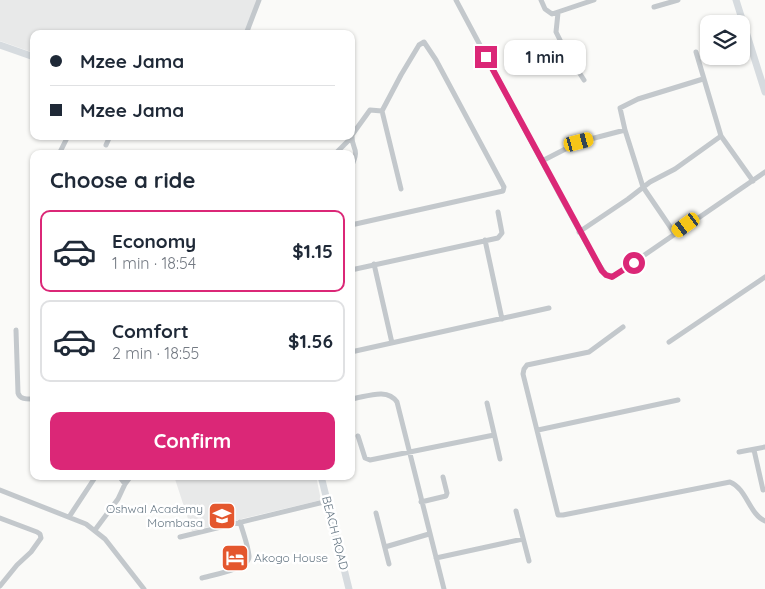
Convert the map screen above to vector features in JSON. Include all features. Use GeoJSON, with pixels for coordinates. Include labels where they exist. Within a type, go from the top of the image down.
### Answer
{"type":"FeatureCollection","features":[{"type":"Feature","properties":{"kind":"main road"},"geometry":{"type":"LineString","coordinates":[[736,0],[762,77],[765,92]]}},
{"type":"Feature","properties":{"kind":"main road"},"geometry":{"type":"LineString","coordinates":[[0,45],[30,56]]}},
{"type":"Feature","properties":{"kind":"main road","name":"BEACH ROAD"},"geometry":{"type":"LineString","coordinates":[[322,480],[349,589]]}},
{"type":"Feature","properties":{"kind":"street"},"geometry":{"type":"LineString","coordinates":[[248,30],[259,0]]}},
{"type":"Feature","properties":{"kind":"street"},"geometry":{"type":"LineString","coordinates":[[456,0],[512,109],[579,232],[606,275],[612,277],[765,172]]}},
{"type":"Feature","properties":{"kind":"street"},"geometry":{"type":"LineString","coordinates":[[541,0],[549,13],[558,13],[594,0]]}},
{"type":"Feature","properties":{"kind":"street"},"geometry":{"type":"LineString","coordinates":[[654,6],[678,0]]}},
{"type":"Feature","properties":{"kind":"street"},"geometry":{"type":"LineString","coordinates":[[558,13],[556,32],[584,80]]}},
{"type":"Feature","properties":{"kind":"street"},"geometry":{"type":"LineString","coordinates":[[355,224],[482,197],[502,192],[504,189],[436,60],[425,43],[419,45],[401,74],[382,111],[401,189]]}},
{"type":"Feature","properties":{"kind":"street"},"geometry":{"type":"LineString","coordinates":[[696,52],[721,136],[753,181]]}},
{"type":"Feature","properties":{"kind":"street"},"geometry":{"type":"LineString","coordinates":[[675,234],[643,187],[620,108],[623,105],[669,88],[703,79]]}},
{"type":"Feature","properties":{"kind":"street"},"geometry":{"type":"LineString","coordinates":[[355,132],[367,112],[372,109],[382,111]]}},
{"type":"Feature","properties":{"kind":"street"},"geometry":{"type":"LineString","coordinates":[[542,161],[579,142],[625,130]]}},
{"type":"Feature","properties":{"kind":"street"},"geometry":{"type":"LineString","coordinates":[[579,232],[650,182],[675,169],[721,136]]}},
{"type":"Feature","properties":{"kind":"street"},"geometry":{"type":"LineString","coordinates":[[106,145],[108,140]]}},
{"type":"Feature","properties":{"kind":"street"},"geometry":{"type":"LineString","coordinates":[[339,150],[349,140]]}},
{"type":"Feature","properties":{"kind":"street"},"geometry":{"type":"LineString","coordinates":[[353,140],[355,157]]}},
{"type":"Feature","properties":{"kind":"street"},"geometry":{"type":"LineString","coordinates":[[355,269],[498,238],[502,234],[498,212]]}},
{"type":"Feature","properties":{"kind":"street"},"geometry":{"type":"LineString","coordinates":[[485,240],[502,319]]}},
{"type":"Feature","properties":{"kind":"street"},"geometry":{"type":"LineString","coordinates":[[374,264],[392,343]]}},
{"type":"Feature","properties":{"kind":"street"},"geometry":{"type":"LineString","coordinates":[[670,342],[765,277]]}},
{"type":"Feature","properties":{"kind":"street"},"geometry":{"type":"LineString","coordinates":[[355,351],[549,308]]}},
{"type":"Feature","properties":{"kind":"street"},"geometry":{"type":"LineString","coordinates":[[623,327],[584,354],[525,367],[523,374],[557,513],[560,515],[730,482],[740,490],[759,517],[765,522]]}},
{"type":"Feature","properties":{"kind":"street"},"geometry":{"type":"LineString","coordinates":[[16,330],[18,394],[23,399],[30,399]]}},
{"type":"Feature","properties":{"kind":"street"},"geometry":{"type":"LineString","coordinates":[[355,399],[381,394],[393,397],[397,402],[444,589]]}},
{"type":"Feature","properties":{"kind":"street"},"geometry":{"type":"LineString","coordinates":[[538,430],[678,400]]}},
{"type":"Feature","properties":{"kind":"street"},"geometry":{"type":"LineString","coordinates":[[487,404],[500,459]]}},
{"type":"Feature","properties":{"kind":"street"},"geometry":{"type":"LineString","coordinates":[[358,436],[364,458],[368,460],[494,436]]}},
{"type":"Feature","properties":{"kind":"street"},"geometry":{"type":"LineString","coordinates":[[739,452],[765,447]]}},
{"type":"Feature","properties":{"kind":"street"},"geometry":{"type":"LineString","coordinates":[[754,450],[763,490]]}},
{"type":"Feature","properties":{"kind":"street"},"geometry":{"type":"LineString","coordinates":[[421,502],[446,496],[443,477]]}},
{"type":"Feature","properties":{"kind":"street"},"geometry":{"type":"LineString","coordinates":[[69,517],[93,480]]}},
{"type":"Feature","properties":{"kind":"street"},"geometry":{"type":"LineString","coordinates":[[122,480],[125,484]]}},
{"type":"Feature","properties":{"kind":"street"},"geometry":{"type":"LineString","coordinates":[[94,530],[118,499],[128,480]]}},
{"type":"Feature","properties":{"kind":"street"},"geometry":{"type":"LineString","coordinates":[[0,490],[82,522],[94,530],[123,560],[144,589]]}},
{"type":"Feature","properties":{"kind":"street"},"geometry":{"type":"LineString","coordinates":[[180,537],[328,501]]}},
{"type":"Feature","properties":{"kind":"street"},"geometry":{"type":"LineString","coordinates":[[516,511],[529,561]]}},
{"type":"Feature","properties":{"kind":"street"},"geometry":{"type":"LineString","coordinates":[[376,513],[389,564]]}},
{"type":"Feature","properties":{"kind":"street"},"geometry":{"type":"LineString","coordinates":[[0,518],[41,535],[38,544],[0,586]]}},
{"type":"Feature","properties":{"kind":"street"},"geometry":{"type":"LineString","coordinates":[[202,578],[240,568],[247,563],[249,557],[240,522]]}},
{"type":"Feature","properties":{"kind":"street"},"geometry":{"type":"LineString","coordinates":[[385,546],[429,534]]}},
{"type":"Feature","properties":{"kind":"street"},"geometry":{"type":"LineString","coordinates":[[436,558],[523,538]]}},
{"type":"Feature","properties":{"kind":"shaded area"},"geometry":{"type":"Polygon","coordinates":[[[0,0],[258,0],[247,30],[30,30],[30,52],[0,41],[0,0]]]}},
{"type":"Feature","properties":{"kind":"shaded area","name":"Oshwal Academy Mombasa"},"geometry":{"type":"Polygon","coordinates":[[[175,480],[317,480],[321,500],[192,531],[175,480]]]}},
{"type":"Feature","properties":{"kind":"place","name":"Oshwal Academy Mombasa"},"geometry":{"type":"Point","coordinates":[222,516]}},
{"type":"Feature","properties":{"kind":"place","name":"Akogo House"},"geometry":{"type":"Point","coordinates":[235,558]}},
{"type":"Feature","properties":{"kind":"route"},"geometry":{"type":"LineString","coordinates":[[486,57],[512,109],[602,271],[612,277],[634,263]]}}]}
